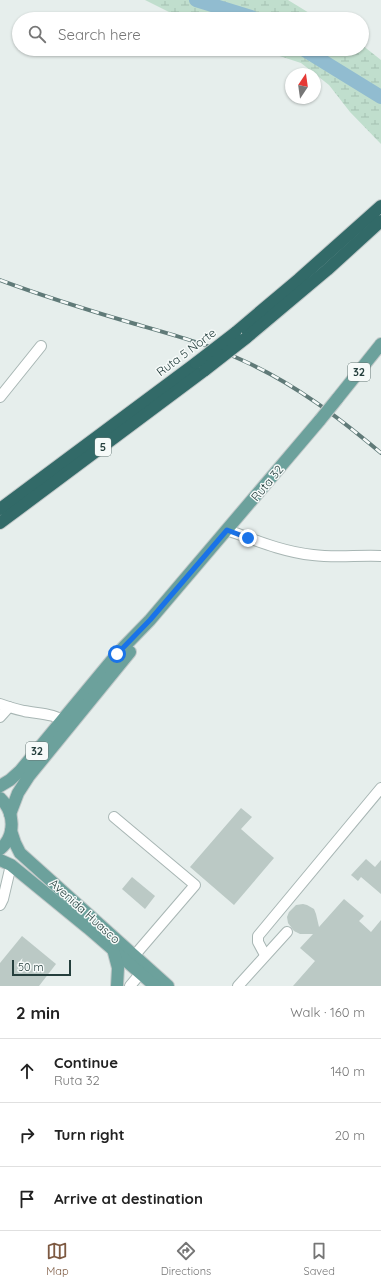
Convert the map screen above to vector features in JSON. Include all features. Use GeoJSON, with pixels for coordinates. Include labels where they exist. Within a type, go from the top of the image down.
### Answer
{"type":"FeatureCollection","features":[{"type":"Feature","properties":{"kind":"highway","name":"Ruta 5 Norte"},"geometry":{"type":"LineString","coordinates":[[0,509],[201,366],[246,338],[321,275],[360,233],[381,206]]}},
{"type":"Feature","properties":{"kind":"highway","name":"Ruta 5 Norte"},"geometry":{"type":"LineString","coordinates":[[0,523],[201,366],[235,332],[294,284],[360,233],[381,221]]}},
{"type":"Feature","properties":{"kind":"highway"},"geometry":{"type":"LineString","coordinates":[[0,506],[20,494]]}},
{"type":"Feature","properties":{"kind":"main road","name":"Ruta 32"},"geometry":{"type":"LineString","coordinates":[[0,786],[20,771],[67,723],[122,661],[150,620],[320,420],[381,344]]}},
{"type":"Feature","properties":{"kind":"main road","name":"Ruta 32"},"geometry":{"type":"LineString","coordinates":[[10,814],[18,793],[24,783],[67,723]]}},
{"type":"Feature","properties":{"kind":"main road"},"geometry":{"type":"LineString","coordinates":[[0,798],[8,808],[10,814]]}},
{"type":"Feature","properties":{"kind":"main road","name":"32"},"geometry":{"type":"LineString","coordinates":[[10,814],[12,826],[11,831]]}},
{"type":"Feature","properties":{"kind":"main road"},"geometry":{"type":"LineString","coordinates":[[0,849],[6,843],[11,831]]}},
{"type":"Feature","properties":{"kind":"main road","name":"Avenida Huasco"},"geometry":{"type":"LineString","coordinates":[[11,831],[20,853],[134,956],[148,978]]}},
{"type":"Feature","properties":{"kind":"main road","name":"Avenida Huasco"},"geometry":{"type":"LineString","coordinates":[[5,862],[148,978],[168,986]]}},
{"type":"Feature","properties":{"kind":"main road"},"geometry":{"type":"LineString","coordinates":[[113,949],[118,968],[118,986]]}},
{"type":"Feature","properties":{"kind":"street"},"geometry":{"type":"LineString","coordinates":[[0,397],[41,346]]}},
{"type":"Feature","properties":{"kind":"street"},"geometry":{"type":"LineString","coordinates":[[227,530],[267,544],[300,553],[326,556],[381,556]]}},
{"type":"Feature","properties":{"kind":"street"},"geometry":{"type":"LineString","coordinates":[[0,717],[5,706],[45,714],[67,723]]}},
{"type":"Feature","properties":{"kind":"street"},"geometry":{"type":"LineString","coordinates":[[265,955],[258,942],[258,936],[381,788]]}},
{"type":"Feature","properties":{"kind":"street"},"geometry":{"type":"LineString","coordinates":[[114,817],[195,885],[134,956]]}},
{"type":"Feature","properties":{"kind":"street"},"geometry":{"type":"LineString","coordinates":[[0,906],[3,899],[5,862]]}},
{"type":"Feature","properties":{"kind":"street"},"geometry":{"type":"LineString","coordinates":[[238,986],[287,932]]}},
{"type":"Feature","properties":{"kind":"street"},"geometry":{"type":"LineString","coordinates":[[130,986],[148,978]]}},
{"type":"Feature","properties":{"kind":"green space"},"geometry":{"type":"Polygon","coordinates":[[[145,0],[288,0],[308,12],[169,12],[145,0]]]}},
{"type":"Feature","properties":{"kind":"green space"},"geometry":{"type":"Polygon","coordinates":[[[369,51],[381,60],[381,144],[350,112],[329,85],[321,79],[321,68],[307,68],[301,63],[280,56],[369,56],[369,51]]]}},
{"type":"Feature","properties":{"kind":"building"},"geometry":{"type":"Polygon","coordinates":[[[241,808],[252,817],[241,829],[274,858],[234,905],[190,867],[241,808]]]}},
{"type":"Feature","properties":{"kind":"building"},"geometry":{"type":"Polygon","coordinates":[[[366,859],[375,867],[381,860],[381,894],[361,877],[358,881],[351,875],[366,859]]]}},
{"type":"Feature","properties":{"kind":"building"},"geometry":{"type":"Polygon","coordinates":[[[132,877],[155,896],[145,909],[122,889],[132,877]]]}},
{"type":"Feature","properties":{"kind":"building"},"geometry":{"type":"Polygon","coordinates":[[[344,899],[364,916],[359,921],[371,932],[381,920],[381,986],[293,986],[315,961],[300,948],[313,934],[300,934],[294,931],[288,923],[287,917],[289,912],[296,905],[307,905],[314,909],[319,927],[344,899]]]}},
{"type":"Feature","properties":{"kind":"building"},"geometry":{"type":"Polygon","coordinates":[[[22,936],[56,964],[39,986],[0,986],[0,963],[22,936]]]}},
{"type":"Feature","properties":{"kind":"waterway"},"geometry":{"type":"LineString","coordinates":[[196,0],[235,12]]}},
{"type":"Feature","properties":{"kind":"waterway"},"geometry":{"type":"LineString","coordinates":[[314,56],[381,97]]}},
{"type":"Feature","properties":{"kind":"railway"},"geometry":{"type":"LineString","coordinates":[[0,280],[82,308],[217,349],[244,361],[281,380],[316,402],[381,453]]}},
{"type":"Feature","properties":{"kind":"route"},"geometry":{"type":"LineString","coordinates":[[117,654],[150,620],[227,530],[248,538]]}}]}
